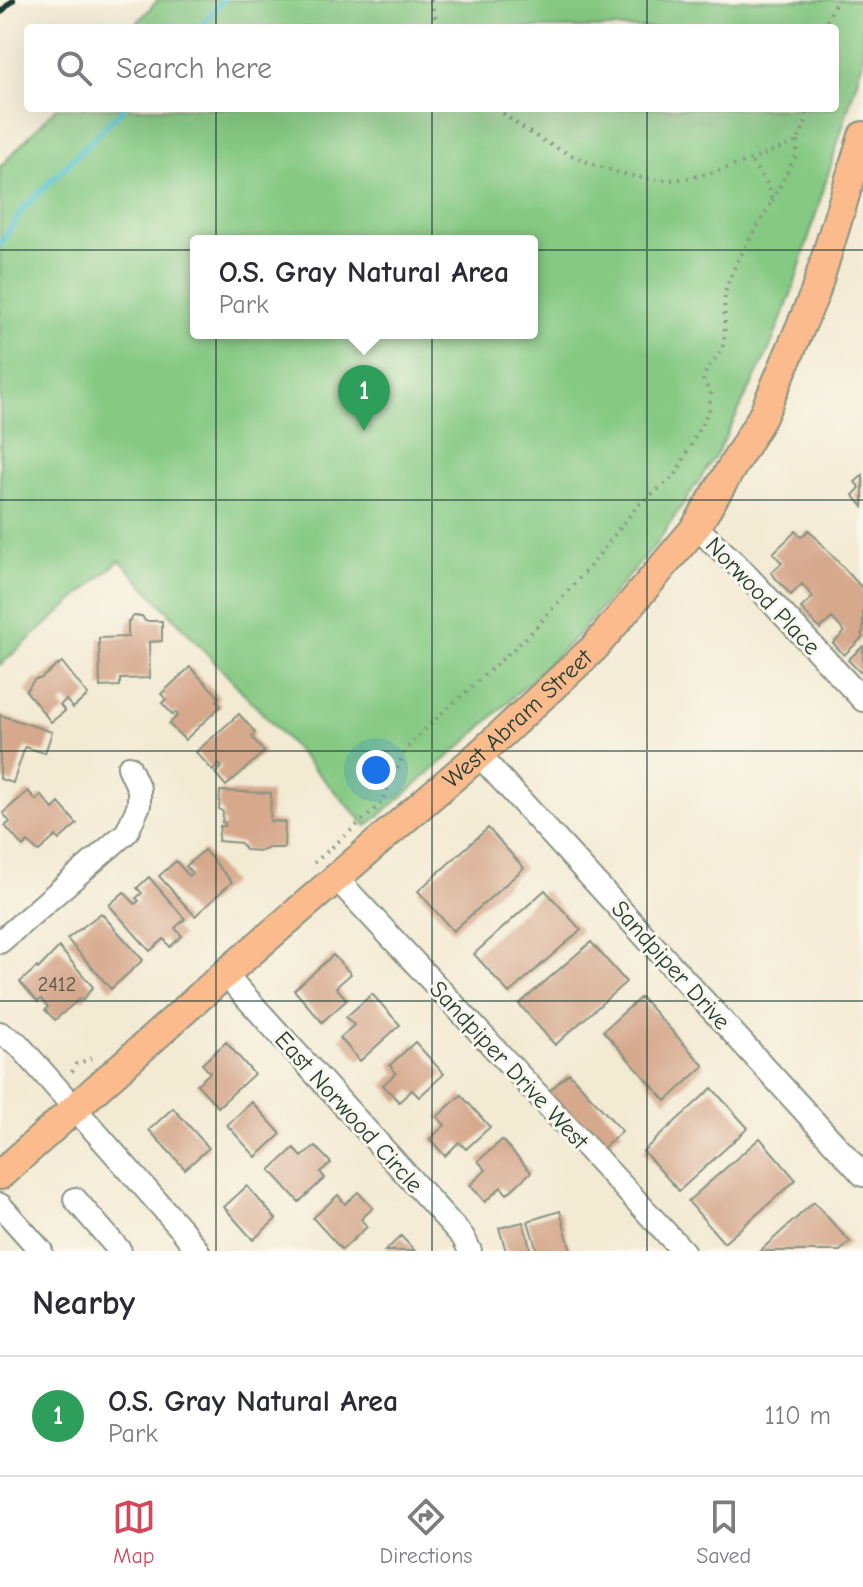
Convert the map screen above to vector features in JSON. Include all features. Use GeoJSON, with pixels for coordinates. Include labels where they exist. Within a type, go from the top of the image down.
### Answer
{"type":"FeatureCollection","features":[{"type":"Feature","properties":{"kind":"main road","name":"West Abram Street"},"geometry":{"type":"LineString","coordinates":[[0,1175],[225,974],[324,872],[479,755],[594,648],[696,527],[762,417],[815,293],[863,136]]}},
{"type":"Feature","properties":{"kind":"street","name":"Norwood Place"},"geometry":{"type":"LineString","coordinates":[[696,527],[737,565],[863,700]]}},
{"type":"Feature","properties":{"kind":"street","name":"Sandpiper Drive"},"geometry":{"type":"LineString","coordinates":[[479,755],[863,1175]]}},
{"type":"Feature","properties":{"kind":"street"},"geometry":{"type":"LineString","coordinates":[[0,942],[127,832],[139,805],[139,789],[129,767]]}},
{"type":"Feature","properties":{"kind":"street","name":"Sandpiper Drive West"},"geometry":{"type":"LineString","coordinates":[[324,872],[683,1251]]}},
{"type":"Feature","properties":{"kind":"street","name":"East Norwood Circle"},"geometry":{"type":"LineString","coordinates":[[225,974],[463,1237],[470,1251]]}},
{"type":"Feature","properties":{"kind":"street"},"geometry":{"type":"LineString","coordinates":[[0,1033],[18,1044],[76,1107],[198,1251]]}},
{"type":"Feature","properties":{"kind":"street"},"geometry":{"type":"LineString","coordinates":[[75,1199],[120,1251]]}},
{"type":"Feature","properties":{"kind":"street"},"geometry":{"type":"LineString","coordinates":[[0,1205],[41,1251]]}},
{"type":"Feature","properties":{"kind":"path"},"geometry":{"type":"LineString","coordinates":[[431,0],[436,24]]}},
{"type":"Feature","properties":{"kind":"path"},"geometry":{"type":"LineString","coordinates":[[825,24],[837,0]]}},
{"type":"Feature","properties":{"kind":"path"},"geometry":{"type":"LineString","coordinates":[[502,112],[546,144],[639,177],[671,180],[750,160],[798,141]]}},
{"type":"Feature","properties":{"kind":"path"},"geometry":{"type":"LineString","coordinates":[[324,872],[380,805],[406,749],[529,635],[591,565],[637,506],[675,476],[709,410],[711,392],[703,382],[705,370],[722,349],[726,327],[725,294],[731,275],[797,153],[807,112]]}},
{"type":"Feature","properties":{"kind":"path"},"geometry":{"type":"LineString","coordinates":[[750,160],[769,186],[772,201]]}},
{"type":"Feature","properties":{"kind":"path"},"geometry":{"type":"LineString","coordinates":[[72,1072],[76,1064],[99,1053]]}},
{"type":"Feature","properties":{"kind":"green space"},"geometry":{"type":"Polygon","coordinates":[[[158,0],[863,0],[863,60],[793,289],[769,350],[718,452],[657,543],[579,634],[467,741],[367,826],[120,560],[0,665],[0,167],[52,112],[839,112],[839,24],[136,24],[158,0]]]}},
{"type":"Feature","properties":{"kind":"building"},"geometry":{"type":"Polygon","coordinates":[[[863,475],[863,507],[853,495],[860,488],[855,482],[863,475]]]}},
{"type":"Feature","properties":{"kind":"building"},"geometry":{"type":"Polygon","coordinates":[[[809,530],[863,589],[863,637],[844,655],[833,643],[845,632],[832,618],[820,629],[801,608],[813,597],[802,584],[791,595],[771,573],[782,563],[773,553],[796,531],[801,537],[809,530]]]}},
{"type":"Feature","properties":{"kind":"building"},"geometry":{"type":"Polygon","coordinates":[[[134,616],[142,616],[145,621],[162,621],[162,641],[149,642],[150,678],[120,679],[120,686],[100,687],[99,638],[128,637],[128,622],[134,616]]]}},
{"type":"Feature","properties":{"kind":"building"},"geometry":{"type":"Polygon","coordinates":[[[863,646],[863,669],[860,672],[848,660],[863,646]]]}},
{"type":"Feature","properties":{"kind":"building"},"geometry":{"type":"Polygon","coordinates":[[[62,662],[88,695],[73,708],[66,700],[60,705],[65,711],[51,722],[26,691],[35,679],[40,679],[62,662]]]}},
{"type":"Feature","properties":{"kind":"building"},"geometry":{"type":"Polygon","coordinates":[[[190,667],[219,697],[217,701],[221,706],[185,740],[169,724],[178,715],[176,712],[173,715],[162,703],[166,699],[161,694],[190,667]]]}},
{"type":"Feature","properties":{"kind":"building"},"geometry":{"type":"Polygon","coordinates":[[[239,714],[255,732],[252,737],[264,752],[226,786],[215,773],[222,767],[219,764],[213,771],[196,752],[239,714]]]}},
{"type":"Feature","properties":{"kind":"building"},"geometry":{"type":"Polygon","coordinates":[[[0,715],[52,732],[45,753],[25,747],[13,783],[0,779],[0,715]]]}},
{"type":"Feature","properties":{"kind":"building"},"geometry":{"type":"Polygon","coordinates":[[[28,791],[36,800],[41,795],[53,809],[59,803],[77,824],[59,840],[56,836],[38,852],[28,842],[23,847],[5,826],[10,822],[3,813],[28,791]]]}},
{"type":"Feature","properties":{"kind":"building"},"geometry":{"type":"Polygon","coordinates":[[[220,791],[271,793],[270,821],[285,822],[284,848],[245,850],[241,843],[218,841],[220,826],[225,826],[222,822],[223,812],[219,809],[220,791]]]}},
{"type":"Feature","properties":{"kind":"building"},"geometry":{"type":"Polygon","coordinates":[[[488,828],[524,868],[453,931],[418,891],[488,828]]]}},
{"type":"Feature","properties":{"kind":"building"},"geometry":{"type":"Polygon","coordinates":[[[204,850],[232,882],[195,916],[159,876],[176,861],[189,876],[192,873],[186,866],[204,850]]]}},
{"type":"Feature","properties":{"kind":"building"},"geometry":{"type":"Polygon","coordinates":[[[149,877],[185,919],[175,928],[182,936],[170,947],[164,939],[150,951],[109,905],[124,892],[135,904],[142,893],[137,888],[149,877]]]}},
{"type":"Feature","properties":{"kind":"building"},"geometry":{"type":"Polygon","coordinates":[[[545,890],[581,930],[509,993],[474,954],[545,890]]]}},
{"type":"Feature","properties":{"kind":"building"},"geometry":{"type":"Polygon","coordinates":[[[101,913],[143,960],[111,989],[67,939],[101,913]]]}},
{"type":"Feature","properties":{"kind":"building"},"geometry":{"type":"Polygon","coordinates":[[[591,942],[626,982],[555,1045],[519,1004],[591,942]]]}},
{"type":"Feature","properties":{"kind":"building"},"geometry":{"type":"Polygon","coordinates":[[[59,947],[93,987],[83,1000],[79,999],[55,1020],[45,1010],[48,1007],[41,999],[38,1002],[20,982],[59,947]]]}},
{"type":"Feature","properties":{"kind":"building"},"geometry":{"type":"Polygon","coordinates":[[[333,955],[351,974],[336,987],[347,1000],[322,1022],[294,990],[333,955]]]}},
{"type":"Feature","properties":{"kind":"building"},"geometry":{"type":"Polygon","coordinates":[[[372,994],[400,1025],[360,1061],[340,1038],[354,1025],[346,1017],[372,994]]]}},
{"type":"Feature","properties":{"kind":"building"},"geometry":{"type":"Polygon","coordinates":[[[641,997],[704,1066],[666,1101],[603,1031],[641,997]]]}},
{"type":"Feature","properties":{"kind":"building"},"geometry":{"type":"Polygon","coordinates":[[[226,1042],[254,1074],[218,1107],[197,1084],[210,1073],[202,1064],[226,1042]]]}},
{"type":"Feature","properties":{"kind":"building"},"geometry":{"type":"Polygon","coordinates":[[[415,1042],[444,1074],[419,1097],[412,1090],[399,1102],[383,1085],[396,1073],[390,1065],[415,1042]]]}},
{"type":"Feature","properties":{"kind":"building"},"geometry":{"type":"Polygon","coordinates":[[[569,1073],[622,1131],[600,1151],[547,1093],[569,1073]]]}},
{"type":"Feature","properties":{"kind":"building"},"geometry":{"type":"Polygon","coordinates":[[[712,1088],[748,1128],[679,1191],[643,1151],[712,1088]]]}},
{"type":"Feature","properties":{"kind":"building"},"geometry":{"type":"Polygon","coordinates":[[[461,1095],[490,1127],[466,1149],[459,1142],[445,1156],[430,1139],[445,1125],[437,1117],[461,1095]]]}},
{"type":"Feature","properties":{"kind":"building"},"geometry":{"type":"Polygon","coordinates":[[[252,1102],[281,1134],[256,1157],[227,1125],[252,1102]]]}},
{"type":"Feature","properties":{"kind":"building"},"geometry":{"type":"Polygon","coordinates":[[[173,1108],[209,1148],[185,1169],[149,1130],[173,1108]]]}},
{"type":"Feature","properties":{"kind":"building"},"geometry":{"type":"Polygon","coordinates":[[[760,1138],[796,1180],[724,1243],[688,1201],[760,1138]]]}},
{"type":"Feature","properties":{"kind":"building"},"geometry":{"type":"Polygon","coordinates":[[[502,1140],[531,1172],[507,1194],[501,1187],[485,1202],[470,1185],[486,1170],[478,1161],[502,1140]]]}},
{"type":"Feature","properties":{"kind":"building"},"geometry":{"type":"Polygon","coordinates":[[[315,1146],[331,1163],[320,1172],[325,1178],[299,1202],[270,1170],[294,1148],[302,1157],[315,1146]]]}},
{"type":"Feature","properties":{"kind":"building"},"geometry":{"type":"Polygon","coordinates":[[[247,1186],[276,1219],[253,1240],[224,1207],[247,1186]]]}},
{"type":"Feature","properties":{"kind":"building"},"geometry":{"type":"Polygon","coordinates":[[[358,1192],[373,1208],[361,1219],[367,1227],[342,1250],[313,1218],[338,1195],[345,1204],[358,1192]]]}},
{"type":"Feature","properties":{"kind":"building"},"geometry":{"type":"Polygon","coordinates":[[[814,1202],[850,1242],[840,1251],[760,1251],[814,1202]]]}},
{"type":"Feature","properties":{"kind":"building"},"geometry":{"type":"Polygon","coordinates":[[[560,1211],[571,1251],[537,1251],[528,1221],[560,1211]]]}},
{"type":"Feature","properties":{"kind":"building"},"geometry":{"type":"Polygon","coordinates":[[[523,1222],[531,1251],[506,1251],[499,1228],[523,1222]]]}},
{"type":"Feature","properties":{"kind":"building"},"geometry":{"type":"Polygon","coordinates":[[[401,1236],[415,1251],[385,1251],[401,1236]]]}},
{"type":"Feature","properties":{"kind":"waterway"},"geometry":{"type":"LineString","coordinates":[[203,24],[223,0]]}},
{"type":"Feature","properties":{"kind":"waterway"},"geometry":{"type":"LineString","coordinates":[[0,245],[22,210],[120,112]]}},
{"type":"Feature","properties":{"kind":"railway"},"geometry":{"type":"LineString","coordinates":[[0,13],[13,0]]}},
{"type":"Feature","properties":{"kind":"place","name":"O.S. Gray Natural Area"},"geometry":{"type":"Point","coordinates":[364,431]}}]}
